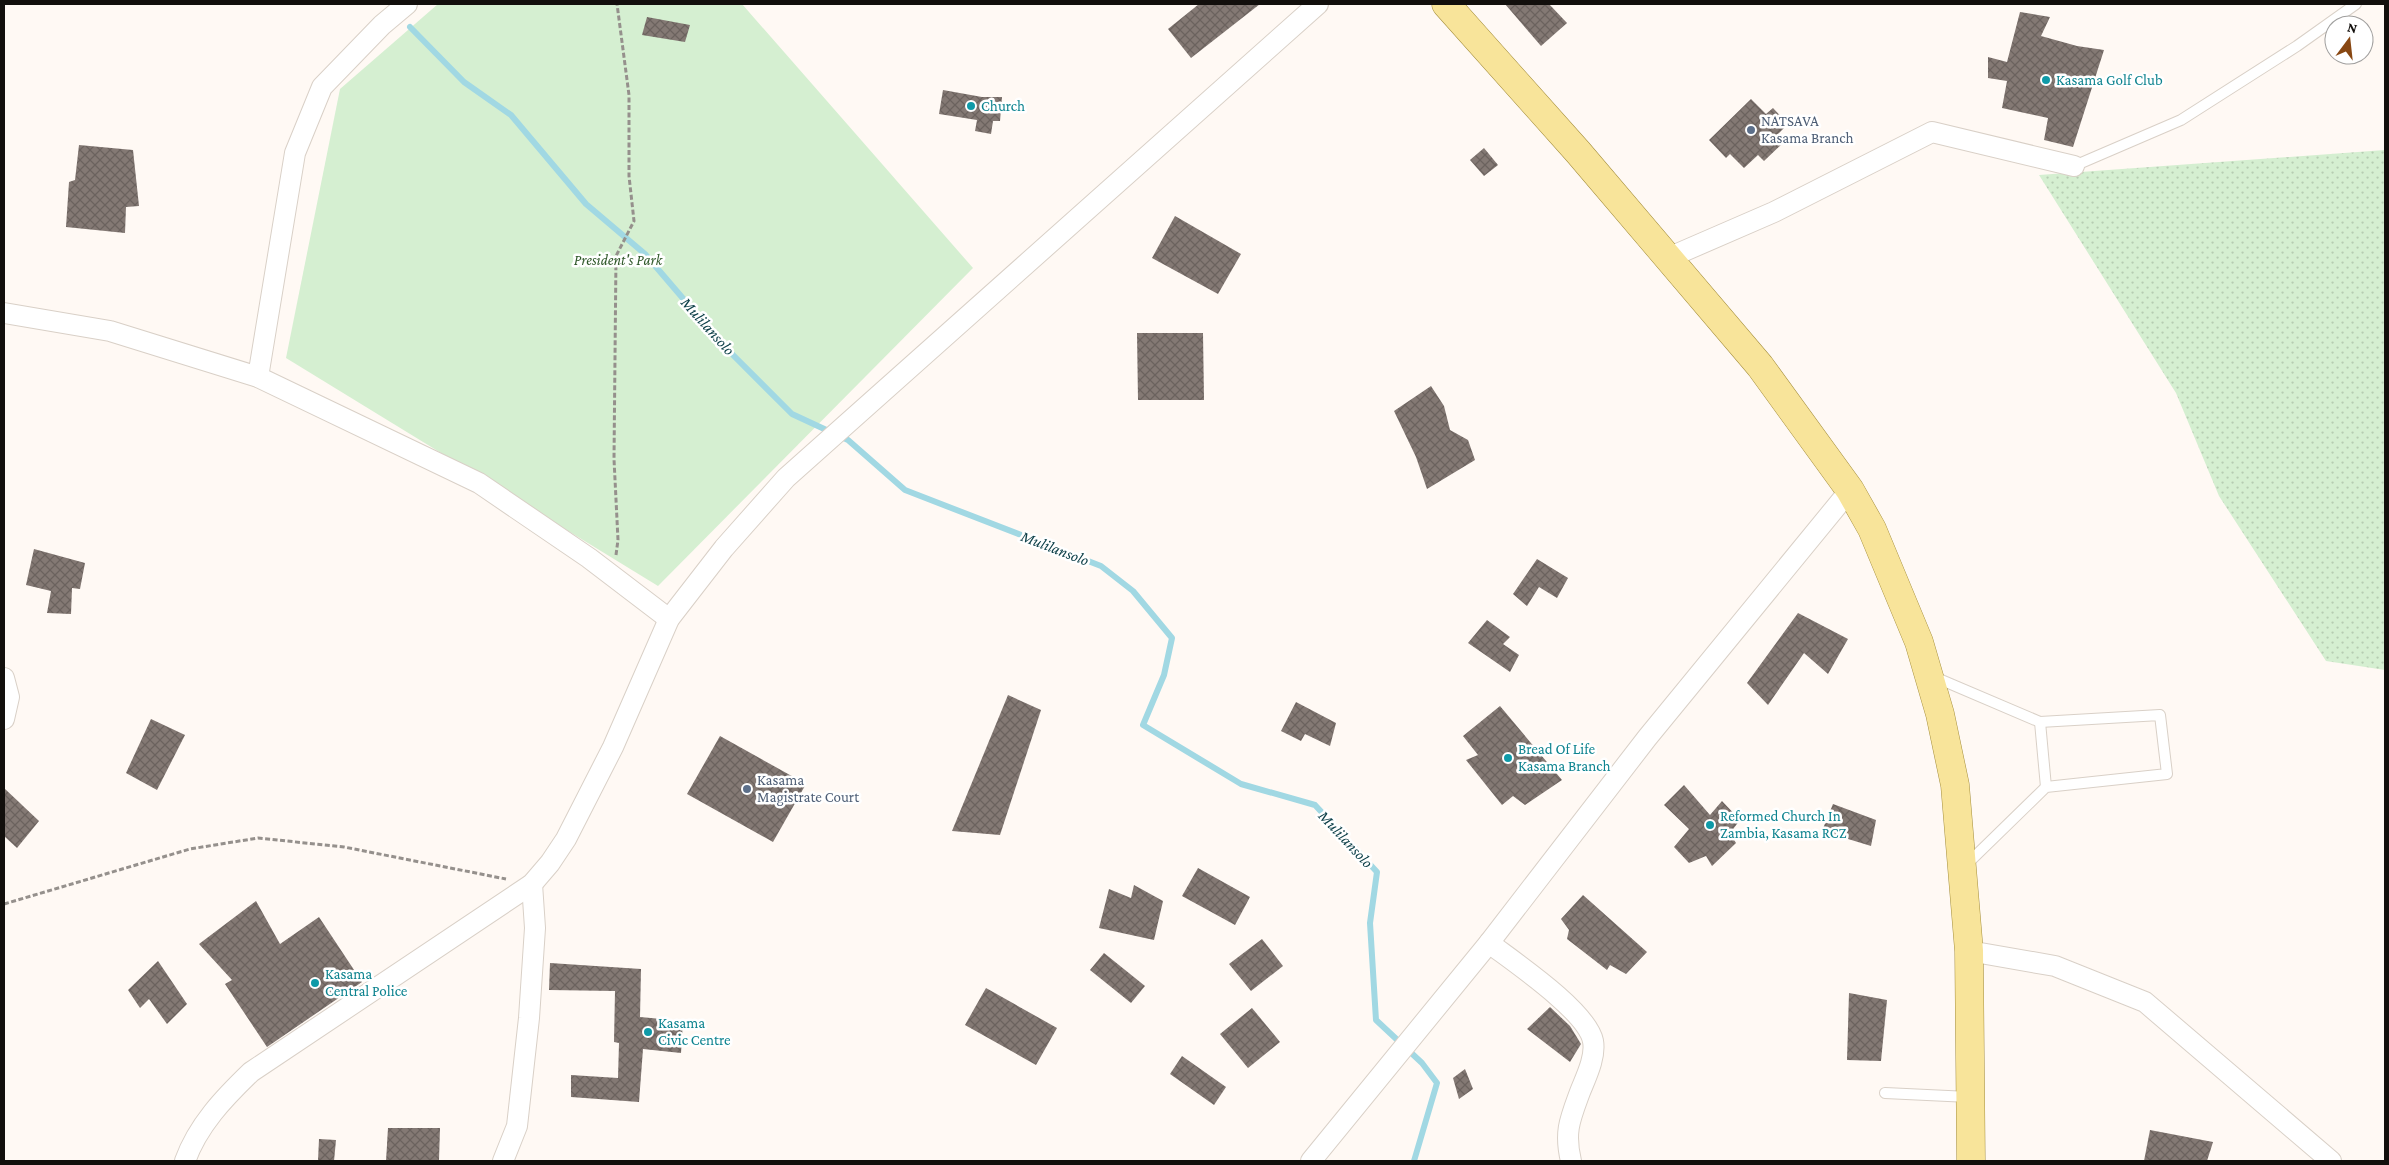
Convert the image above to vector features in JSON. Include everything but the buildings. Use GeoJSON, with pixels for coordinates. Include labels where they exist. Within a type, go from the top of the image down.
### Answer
{"type":"FeatureCollection","features":[{"type":"Feature","properties":{"kind":"main road"},"geometry":{"type":"LineString","coordinates":[[1446,4],[1578,152],[1760,366],[1850,490],[1872,529],[1896,582],[1919,642],[1940,714],[1956,785],[1969,951],[1971,1161]]}},
{"type":"Feature","properties":{"kind":"street"},"geometry":{"type":"LineString","coordinates":[[258,377],[295,153],[322,87],[382,24],[407,4]]}},
{"type":"Feature","properties":{"kind":"street"},"geometry":{"type":"LineString","coordinates":[[185,1161],[189,1150],[216,1106],[251,1072],[532,884],[550,863],[570,830],[613,746],[669,619],[724,548],[786,478],[1318,4]]}},
{"type":"Feature","properties":{"kind":"street"},"geometry":{"type":"LineString","coordinates":[[1668,258],[1774,212],[1932,132],[2074,166]]}},
{"type":"Feature","properties":{"kind":"street"},"geometry":{"type":"LineString","coordinates":[[4,313],[110,331],[258,377],[478,483],[613,577],[669,619]]}},
{"type":"Feature","properties":{"kind":"street"},"geometry":{"type":"LineString","coordinates":[[1311,1161],[1489,943],[1647,738],[1850,490]]}},
{"type":"Feature","properties":{"kind":"street"},"geometry":{"type":"LineString","coordinates":[[4,678],[8,697],[4,719]]}},
{"type":"Feature","properties":{"kind":"street"},"geometry":{"type":"LineString","coordinates":[[503,1161],[517,1126],[529,1018],[535,928],[532,884]]}},
{"type":"Feature","properties":{"kind":"street"},"geometry":{"type":"LineString","coordinates":[[1489,943],[1564,1002],[1583,1021],[1593,1039],[1593,1050],[1587,1076],[1566,1133],[1572,1161]]}},
{"type":"Feature","properties":{"kind":"street"},"geometry":{"type":"LineString","coordinates":[[1969,951],[2056,966],[2145,1002],[2331,1161]]}},
{"type":"Feature","properties":{"kind":"lane"},"geometry":{"type":"LineString","coordinates":[[2074,166],[2182,120],[2297,46],[2356,4]]}},
{"type":"Feature","properties":{"kind":"lane"},"geometry":{"type":"LineString","coordinates":[[1929,675],[2040,722],[2160,714],[2167,774],[2046,787],[1962,869]]}},
{"type":"Feature","properties":{"kind":"lane"},"geometry":{"type":"LineString","coordinates":[[2040,722],[2046,787]]}},
{"type":"Feature","properties":{"kind":"lane"},"geometry":{"type":"LineString","coordinates":[[1885,1093],[1970,1097]]}},
{"type":"Feature","properties":{"kind":"path"},"geometry":{"type":"LineString","coordinates":[[613,577],[618,540],[614,459],[616,256],[634,221],[629,176],[629,95],[617,4]]}},
{"type":"Feature","properties":{"kind":"path"},"geometry":{"type":"LineString","coordinates":[[4,904],[190,849],[258,838],[344,847],[532,884]]}},
{"type":"Feature","properties":{"kind":"green space","name":"President's Park"},"geometry":{"type":"Polygon","coordinates":[[[438,4],[742,4],[973,268],[658,586],[286,358],[340,89],[438,4]]]}},
{"type":"Feature","properties":{"kind":"green space"},"geometry":{"type":"Polygon","coordinates":[[[2385,150],[2385,670],[2326,661],[2219,496],[2176,393],[2039,175],[2385,150]]]}},
{"type":"Feature","properties":{"kind":"waterway","name":"Mulilansolo"},"geometry":{"type":"LineString","coordinates":[[410,27],[464,82],[511,115],[586,204],[645,254],[722,344],[792,414],[848,440],[905,490],[1101,566],[1133,591],[1172,638],[1164,675],[1143,725],[1241,784],[1315,805],[1377,872],[1370,923],[1376,1020],[1422,1063],[1437,1083],[1414,1161]]}},
{"type":"Feature","properties":{"kind":"place","name":"Kasama Golf Club"},"geometry":{"type":"Point","coordinates":[2046,80]}},
{"type":"Feature","properties":{"kind":"place","name":"Church"},"geometry":{"type":"Point","coordinates":[971,106]}},
{"type":"Feature","properties":{"kind":"place","name":"NATSAVA Kasama Branch"},"geometry":{"type":"Point","coordinates":[1751,130]}},
{"type":"Feature","properties":{"kind":"place","name":"Bread Of Life Kasama Branch"},"geometry":{"type":"Point","coordinates":[1508,758]}},
{"type":"Feature","properties":{"kind":"place","name":"Kasama Magistrate Court"},"geometry":{"type":"Point","coordinates":[747,789]}},
{"type":"Feature","properties":{"kind":"place","name":"Reformed Church In Zambia, Kasama RCZ"},"geometry":{"type":"Point","coordinates":[1710,825]}},
{"type":"Feature","properties":{"kind":"place","name":"Kasama Central Police"},"geometry":{"type":"Point","coordinates":[315,983]}},
{"type":"Feature","properties":{"kind":"place","name":"Kasama Civic Centre"},"geometry":{"type":"Point","coordinates":[648,1032]}}]}
